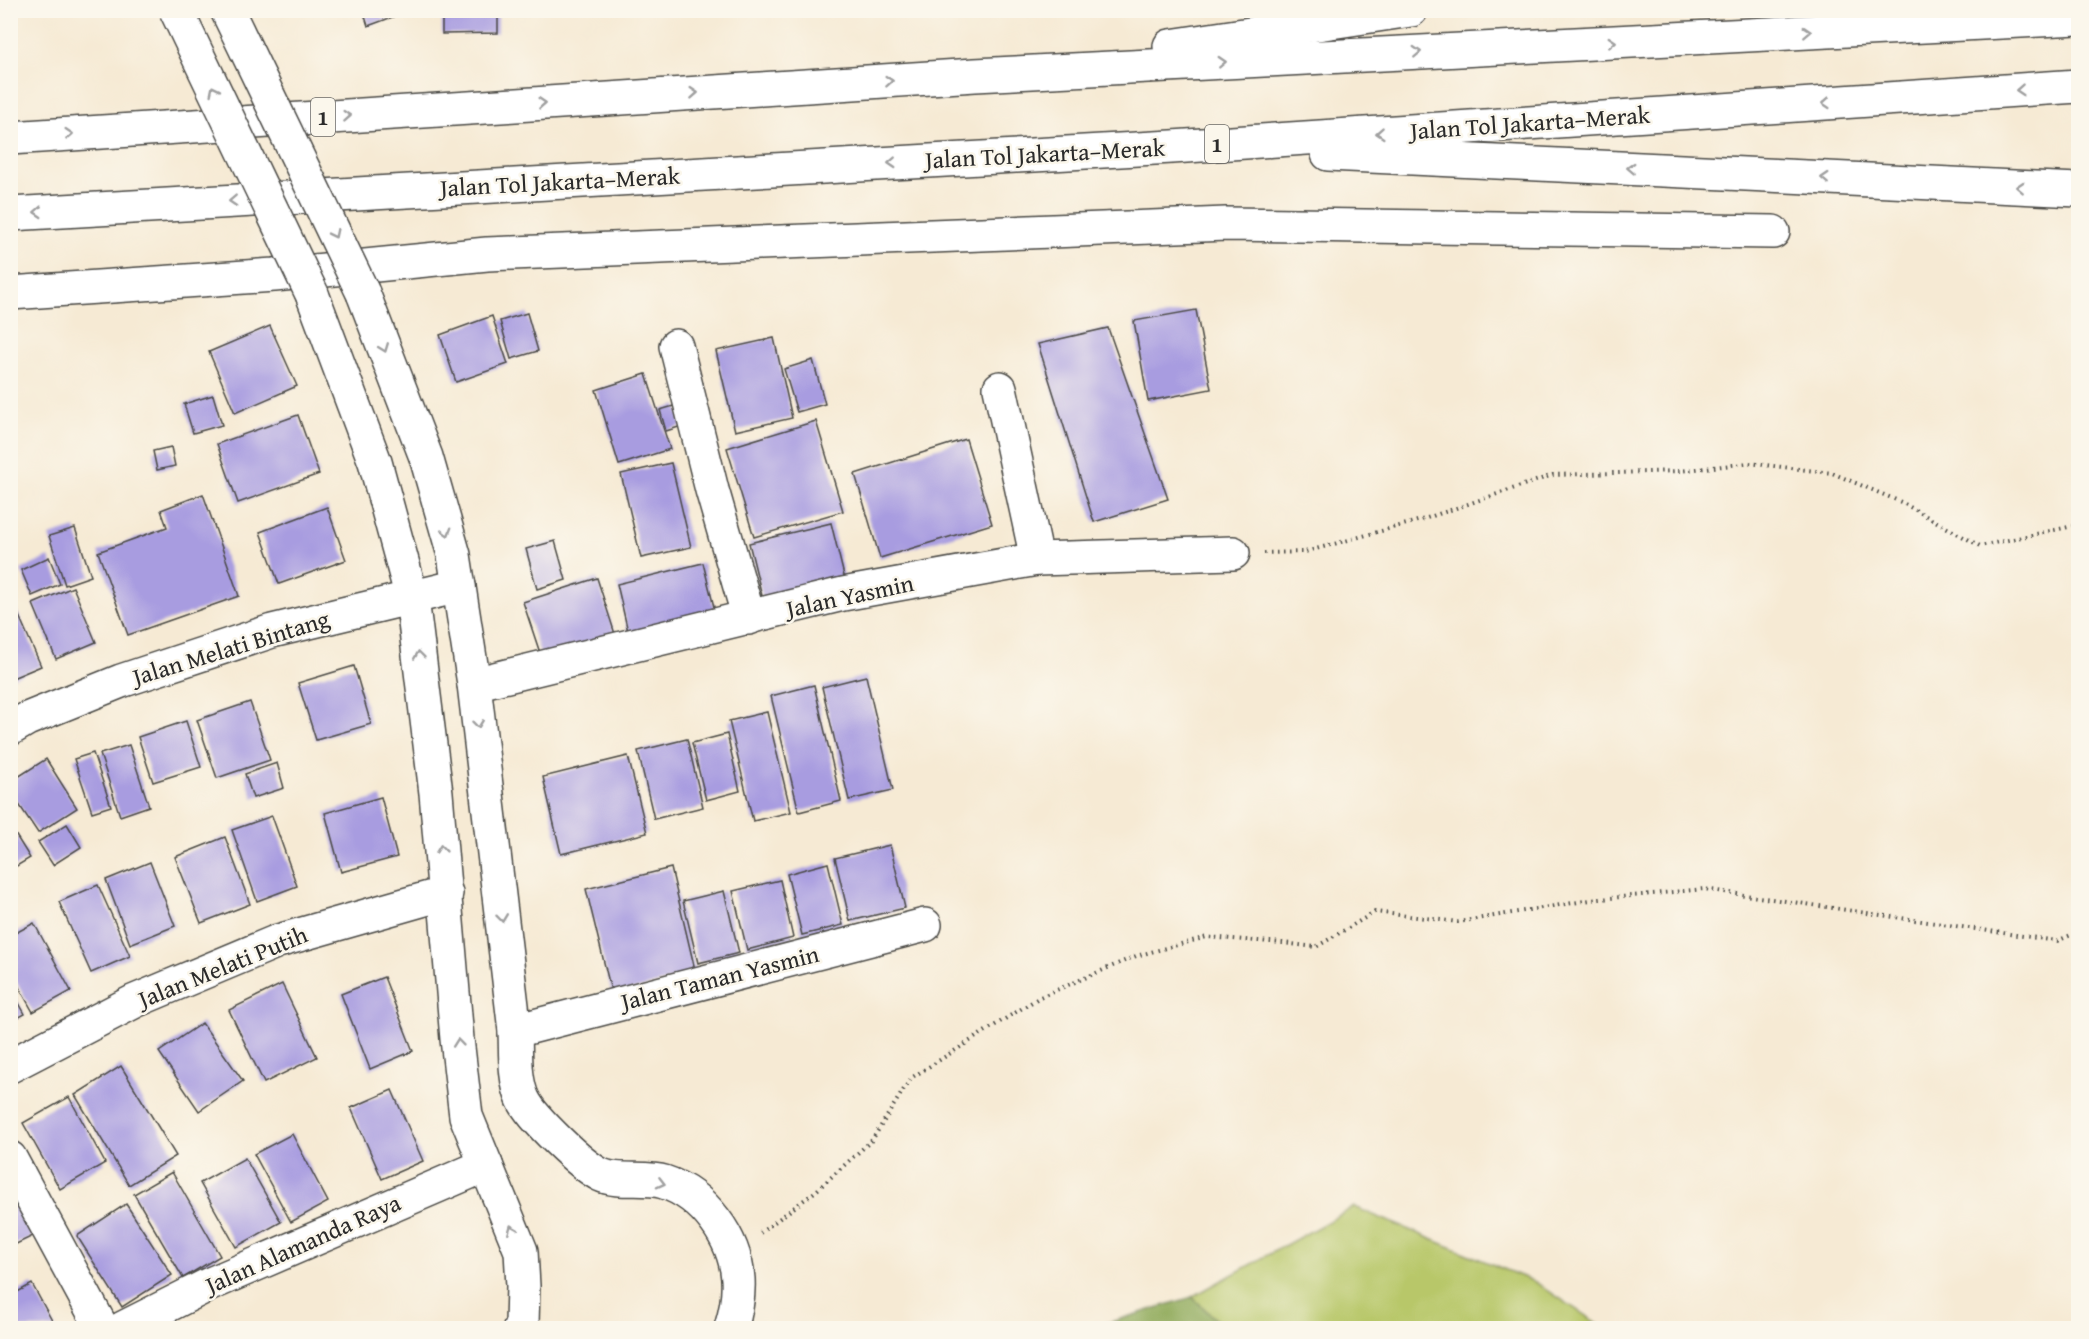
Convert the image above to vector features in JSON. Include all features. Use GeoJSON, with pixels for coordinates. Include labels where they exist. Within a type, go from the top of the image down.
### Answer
{"type":"FeatureCollection","features":[{"type":"Feature","properties":{"kind":"main road"},"geometry":{"type":"LineString","coordinates":[[176,10],[312,294],[375,462],[412,598],[446,893],[457,1040],[466,1116],[521,1251],[522,1327]]}},
{"type":"Feature","properties":{"kind":"main road"},"geometry":{"type":"LineString","coordinates":[[227,10],[363,293],[426,457],[454,555],[474,684],[515,1031],[518,1083],[523,1099],[534,1116],[588,1167],[603,1176],[663,1182],[683,1191],[700,1204],[722,1231],[733,1253],[738,1279],[738,1297],[731,1329]]}},
{"type":"Feature","properties":{"kind":"main road"},"geometry":{"type":"LineString","coordinates":[[975,75],[1411,10]]}},
{"type":"Feature","properties":{"kind":"main road","name":"1"},"geometry":{"type":"LineString","coordinates":[[10,138],[975,75],[2079,18]]}},
{"type":"Feature","properties":{"kind":"main road","name":"Jalan Tol Jakarta–Merak"},"geometry":{"type":"LineString","coordinates":[[10,214],[1172,147],[2079,86]]}},
{"type":"Feature","properties":{"kind":"main road"},"geometry":{"type":"LineString","coordinates":[[1172,147],[2079,190]]}},
{"type":"Feature","properties":{"kind":"main road"},"geometry":{"type":"LineString","coordinates":[[10,293],[274,275],[487,254],[1226,224],[1773,232]]}},
{"type":"Feature","properties":{"kind":"main road"},"geometry":{"type":"LineString","coordinates":[[676,346],[712,490],[749,618]]}},
{"type":"Feature","properties":{"kind":"main road"},"geometry":{"type":"LineString","coordinates":[[1000,388],[1037,559]]}},
{"type":"Feature","properties":{"kind":"main road","name":"Jalan Yasmin"},"geometry":{"type":"LineString","coordinates":[[474,684],[843,594],[1037,559],[1233,553]]}},
{"type":"Feature","properties":{"kind":"main road","name":"Jalan Melati Bintang"},"geometry":{"type":"LineString","coordinates":[[10,729],[27,719],[121,681],[272,631],[459,586]]}},
{"type":"Feature","properties":{"kind":"main road","name":"Jalan Melati Putih"},"geometry":{"type":"LineString","coordinates":[[10,1066],[135,1001],[278,940],[446,893]]}},
{"type":"Feature","properties":{"kind":"main road","name":"Jalan Taman Yasmin"},"geometry":{"type":"LineString","coordinates":[[515,1031],[926,925]]}},
{"type":"Feature","properties":{"kind":"main road"},"geometry":{"type":"LineString","coordinates":[[10,1158],[102,1329]]}},
{"type":"Feature","properties":{"kind":"main road","name":"Jalan Alamanda Raya"},"geometry":{"type":"LineString","coordinates":[[123,1329],[208,1285],[486,1165]]}},
{"type":"Feature","properties":{"kind":"path"},"geometry":{"type":"LineString","coordinates":[[1233,553],[1305,552],[1421,520],[1553,475],[1679,471],[1749,463],[1832,473],[1900,502],[1980,546],[2079,525]]}},
{"type":"Feature","properties":{"kind":"path"},"geometry":{"type":"LineString","coordinates":[[733,1253],[816,1191],[872,1140],[911,1078],[1040,997],[1136,956],[1207,937],[1316,948],[1375,912],[1458,921],[1590,900],[1704,889],[2057,941],[2079,932]]}},
{"type":"Feature","properties":{"kind":"green space"},"geometry":{"type":"Polygon","coordinates":[[[1354,1207],[1535,1282],[1604,1328],[1225,1328],[1192,1297],[1354,1207]]]}},
{"type":"Feature","properties":{"kind":"green space"},"geometry":{"type":"Polygon","coordinates":[[[1192,1297],[1225,1328],[1091,1328],[1192,1297]]]}},
{"type":"Feature","properties":{"kind":"building"},"geometry":{"type":"Polygon","coordinates":[[[363,10],[409,10],[409,11],[368,26],[363,10]]]}},
{"type":"Feature","properties":{"kind":"building"},"geometry":{"type":"Polygon","coordinates":[[[442,10],[498,10],[498,33],[442,34],[442,10]]]}},
{"type":"Feature","properties":{"kind":"building"},"geometry":{"type":"Polygon","coordinates":[[[1196,310],[1211,389],[1148,401],[1134,321],[1196,310]]]}},
{"type":"Feature","properties":{"kind":"building"},"geometry":{"type":"Polygon","coordinates":[[[527,313],[538,351],[511,359],[500,321],[527,313]]]}},
{"type":"Feature","properties":{"kind":"building"},"geometry":{"type":"Polygon","coordinates":[[[492,316],[508,364],[456,382],[440,335],[492,316]]]}},
{"type":"Feature","properties":{"kind":"building"},"geometry":{"type":"Polygon","coordinates":[[[270,326],[297,386],[235,413],[209,352],[270,326]]]}},
{"type":"Feature","properties":{"kind":"building"},"geometry":{"type":"Polygon","coordinates":[[[1108,328],[1168,499],[1094,522],[1038,344],[1108,328]]]}},
{"type":"Feature","properties":{"kind":"building"},"geometry":{"type":"Polygon","coordinates":[[[774,338],[792,418],[735,431],[716,351],[774,338]]]}},
{"type":"Feature","properties":{"kind":"building"},"geometry":{"type":"Polygon","coordinates":[[[813,360],[825,404],[797,412],[784,369],[813,360]]]}},
{"type":"Feature","properties":{"kind":"building"},"geometry":{"type":"Polygon","coordinates":[[[646,374],[670,449],[619,465],[596,390],[646,374]]]}},
{"type":"Feature","properties":{"kind":"building"},"geometry":{"type":"Polygon","coordinates":[[[213,395],[222,425],[193,433],[184,404],[213,395]]]}},
{"type":"Feature","properties":{"kind":"building"},"geometry":{"type":"Polygon","coordinates":[[[677,405],[682,426],[666,431],[660,410],[677,405]]]}},
{"type":"Feature","properties":{"kind":"building"},"geometry":{"type":"Polygon","coordinates":[[[298,415],[319,474],[238,503],[217,444],[298,415]]]}},
{"type":"Feature","properties":{"kind":"building"},"geometry":{"type":"Polygon","coordinates":[[[816,421],[843,511],[754,537],[727,448],[816,421]]]}},
{"type":"Feature","properties":{"kind":"building"},"geometry":{"type":"Polygon","coordinates":[[[966,439],[992,524],[880,558],[855,474],[966,439]]]}},
{"type":"Feature","properties":{"kind":"building"},"geometry":{"type":"Polygon","coordinates":[[[171,447],[175,466],[157,470],[153,451],[171,447]]]}},
{"type":"Feature","properties":{"kind":"building"},"geometry":{"type":"Polygon","coordinates":[[[671,463],[691,547],[641,558],[621,474],[671,463]]]}},
{"type":"Feature","properties":{"kind":"building"},"geometry":{"type":"Polygon","coordinates":[[[203,494],[239,596],[128,635],[98,552],[167,527],[161,510],[203,494]]]}},
{"type":"Feature","properties":{"kind":"building"},"geometry":{"type":"Polygon","coordinates":[[[327,507],[346,560],[279,584],[260,532],[327,507]]]}},
{"type":"Feature","properties":{"kind":"building"},"geometry":{"type":"Polygon","coordinates":[[[831,523],[847,588],[765,608],[749,543],[831,523]]]}},
{"type":"Feature","properties":{"kind":"building"},"geometry":{"type":"Polygon","coordinates":[[[75,528],[91,576],[65,585],[49,536],[75,528]]]}},
{"type":"Feature","properties":{"kind":"building"},"geometry":{"type":"Polygon","coordinates":[[[555,541],[566,580],[537,589],[526,549],[555,541]]]}},
{"type":"Feature","properties":{"kind":"building"},"geometry":{"type":"Polygon","coordinates":[[[49,557],[60,584],[32,596],[21,570],[49,557]]]}},
{"type":"Feature","properties":{"kind":"building"},"geometry":{"type":"Polygon","coordinates":[[[703,563],[717,619],[630,640],[617,584],[703,563]]]}},
{"type":"Feature","properties":{"kind":"building"},"geometry":{"type":"Polygon","coordinates":[[[597,578],[615,634],[542,659],[523,602],[597,578]]]}},
{"type":"Feature","properties":{"kind":"building"},"geometry":{"type":"Polygon","coordinates":[[[73,587],[96,642],[56,659],[33,604],[73,587]]]}},
{"type":"Feature","properties":{"kind":"building"},"geometry":{"type":"Polygon","coordinates":[[[13,602],[41,666],[10,679],[10,603],[13,602]]]}},
{"type":"Feature","properties":{"kind":"building"},"geometry":{"type":"Polygon","coordinates":[[[354,666],[371,724],[316,740],[298,683],[354,666]]]}},
{"type":"Feature","properties":{"kind":"building"},"geometry":{"type":"Polygon","coordinates":[[[866,676],[893,790],[849,800],[822,687],[866,676]]]}},
{"type":"Feature","properties":{"kind":"building"},"geometry":{"type":"Polygon","coordinates":[[[814,685],[841,801],[799,812],[771,696],[814,685]]]}},
{"type":"Feature","properties":{"kind":"building"},"geometry":{"type":"Polygon","coordinates":[[[250,702],[270,760],[217,778],[197,720],[250,702]]]}},
{"type":"Feature","properties":{"kind":"building"},"geometry":{"type":"Polygon","coordinates":[[[767,712],[791,812],[753,821],[729,721],[767,712]]]}},
{"type":"Feature","properties":{"kind":"building"},"geometry":{"type":"Polygon","coordinates":[[[186,721],[201,767],[153,782],[138,737],[186,721]]]}},
{"type":"Feature","properties":{"kind":"building"},"geometry":{"type":"Polygon","coordinates":[[[727,734],[740,791],[706,800],[692,743],[727,734]]]}},
{"type":"Feature","properties":{"kind":"building"},"geometry":{"type":"Polygon","coordinates":[[[687,739],[703,807],[654,819],[638,751],[687,739]]]}},
{"type":"Feature","properties":{"kind":"building"},"geometry":{"type":"Polygon","coordinates":[[[129,745],[149,806],[120,816],[100,754],[129,745]]]}},
{"type":"Feature","properties":{"kind":"building"},"geometry":{"type":"Polygon","coordinates":[[[93,753],[111,806],[92,812],[74,759],[93,753]]]}},
{"type":"Feature","properties":{"kind":"building"},"geometry":{"type":"Polygon","coordinates":[[[628,756],[647,833],[561,854],[543,777],[628,756]]]}},
{"type":"Feature","properties":{"kind":"building"},"geometry":{"type":"Polygon","coordinates":[[[46,759],[77,808],[38,833],[10,791],[10,782],[46,759]]]}},
{"type":"Feature","properties":{"kind":"building"},"geometry":{"type":"Polygon","coordinates":[[[277,763],[284,788],[253,798],[245,774],[277,763]]]}},
{"type":"Feature","properties":{"kind":"building"},"geometry":{"type":"Polygon","coordinates":[[[381,797],[397,857],[341,872],[325,813],[381,797]]]}},
{"type":"Feature","properties":{"kind":"building"},"geometry":{"type":"Polygon","coordinates":[[[272,816],[297,886],[257,901],[232,830],[272,816]]]}},
{"type":"Feature","properties":{"kind":"building"},"geometry":{"type":"Polygon","coordinates":[[[67,824],[81,847],[53,865],[38,842],[67,824]]]}},
{"type":"Feature","properties":{"kind":"building"},"geometry":{"type":"Polygon","coordinates":[[[10,826],[30,858],[10,870],[10,826]]]}},
{"type":"Feature","properties":{"kind":"building"},"geometry":{"type":"Polygon","coordinates":[[[225,837],[250,904],[201,923],[175,857],[225,837]]]}},
{"type":"Feature","properties":{"kind":"building"},"geometry":{"type":"Polygon","coordinates":[[[890,845],[905,908],[850,921],[835,858],[890,845]]]}},
{"type":"Feature","properties":{"kind":"building"},"geometry":{"type":"Polygon","coordinates":[[[150,862],[175,926],[130,944],[106,880],[150,862]]]}},
{"type":"Feature","properties":{"kind":"building"},"geometry":{"type":"Polygon","coordinates":[[[828,863],[843,925],[802,935],[787,874],[828,863]]]}},
{"type":"Feature","properties":{"kind":"building"},"geometry":{"type":"Polygon","coordinates":[[[671,868],[696,974],[612,995],[586,889],[671,868]]]}},
{"type":"Feature","properties":{"kind":"building"},"geometry":{"type":"Polygon","coordinates":[[[780,880],[793,938],[747,950],[733,891],[780,880]]]}},
{"type":"Feature","properties":{"kind":"building"},"geometry":{"type":"Polygon","coordinates":[[[98,885],[130,956],[91,973],[59,902],[98,885]]]}},
{"type":"Feature","properties":{"kind":"building"},"geometry":{"type":"Polygon","coordinates":[[[724,891],[739,953],[698,963],[683,901],[724,891]]]}},
{"type":"Feature","properties":{"kind":"building"},"geometry":{"type":"Polygon","coordinates":[[[34,923],[71,991],[33,1012],[10,971],[10,936],[34,923]]]}},
{"type":"Feature","properties":{"kind":"building"},"geometry":{"type":"Polygon","coordinates":[[[384,977],[413,1051],[370,1069],[341,994],[384,977]]]}},
{"type":"Feature","properties":{"kind":"building"},"geometry":{"type":"Polygon","coordinates":[[[282,984],[317,1057],[264,1083],[229,1010],[282,984]]]}},
{"type":"Feature","properties":{"kind":"building"},"geometry":{"type":"Polygon","coordinates":[[[10,987],[25,1014],[10,1022],[10,987]]]}},
{"type":"Feature","properties":{"kind":"building"},"geometry":{"type":"Polygon","coordinates":[[[202,1023],[243,1081],[199,1111],[159,1052],[202,1023]]]}},
{"type":"Feature","properties":{"kind":"building"},"geometry":{"type":"Polygon","coordinates":[[[121,1066],[176,1156],[129,1185],[75,1095],[121,1066]]]}},
{"type":"Feature","properties":{"kind":"building"},"geometry":{"type":"Polygon","coordinates":[[[392,1090],[423,1161],[382,1179],[351,1108],[392,1090]]]}},
{"type":"Feature","properties":{"kind":"building"},"geometry":{"type":"Polygon","coordinates":[[[69,1097],[105,1163],[60,1189],[23,1123],[69,1097]]]}},
{"type":"Feature","properties":{"kind":"building"},"geometry":{"type":"Polygon","coordinates":[[[292,1134],[328,1202],[291,1222],[254,1154],[292,1134]]]}},
{"type":"Feature","properties":{"kind":"building"},"geometry":{"type":"Polygon","coordinates":[[[245,1158],[281,1222],[236,1247],[200,1183],[245,1158]]]}},
{"type":"Feature","properties":{"kind":"building"},"geometry":{"type":"Polygon","coordinates":[[[172,1172],[220,1256],[183,1278],[134,1194],[172,1172]]]}},
{"type":"Feature","properties":{"kind":"building"},"geometry":{"type":"Polygon","coordinates":[[[14,1196],[33,1236],[10,1247],[10,1198],[14,1196]]]}},
{"type":"Feature","properties":{"kind":"building"},"geometry":{"type":"Polygon","coordinates":[[[126,1204],[172,1275],[122,1307],[77,1236],[126,1204]]]}},
{"type":"Feature","properties":{"kind":"building"},"geometry":{"type":"Polygon","coordinates":[[[32,1284],[56,1328],[10,1328],[10,1296],[32,1284]]]}}]}
